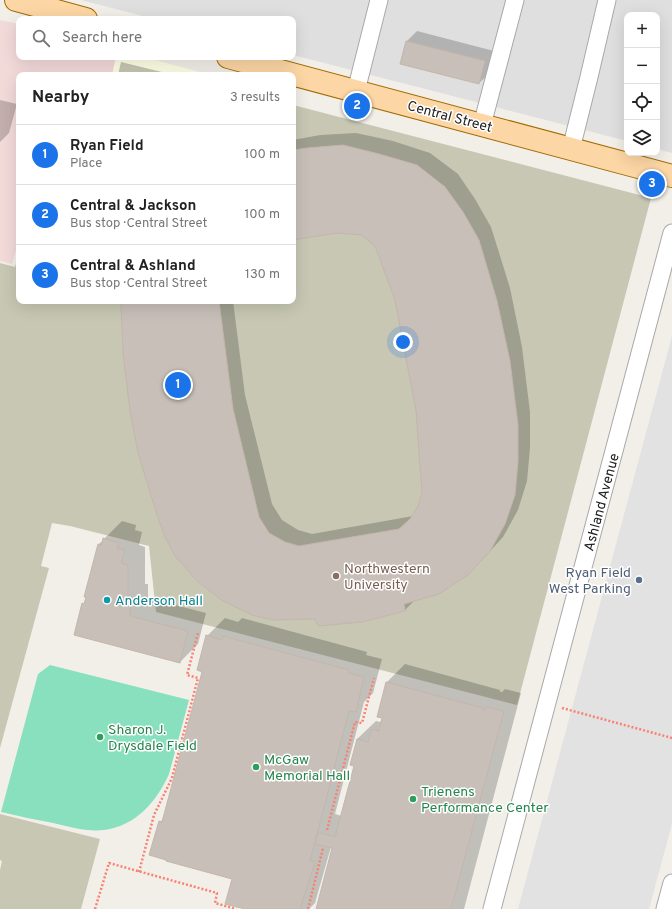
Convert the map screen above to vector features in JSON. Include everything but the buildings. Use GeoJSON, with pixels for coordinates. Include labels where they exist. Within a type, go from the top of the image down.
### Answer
{"type":"FeatureCollection","features":[{"type":"Feature","properties":{"kind":"main road"},"geometry":{"type":"LineString","coordinates":[[16,0],[75,16]]}},
{"type":"Feature","properties":{"kind":"main road","name":"Central Street"},"geometry":{"type":"LineString","coordinates":[[239,60],[284,72]]}},
{"type":"Feature","properties":{"kind":"main road","name":"Central Street"},"geometry":{"type":"LineString","coordinates":[[296,75],[672,176]]}},
{"type":"Feature","properties":{"kind":"street"},"geometry":{"type":"LineString","coordinates":[[356,91],[379,0]]}},
{"type":"Feature","properties":{"kind":"street"},"geometry":{"type":"LineString","coordinates":[[482,125],[515,0]]}},
{"type":"Feature","properties":{"kind":"street"},"geometry":{"type":"LineString","coordinates":[[571,149],[607,0]]}},
{"type":"Feature","properties":{"kind":"street","name":"Ashland Avenue"},"geometry":{"type":"LineString","coordinates":[[492,909],[672,234]]}},
{"type":"Feature","properties":{"kind":"street"},"geometry":{"type":"LineString","coordinates":[[665,909],[672,884]]}},
{"type":"Feature","properties":{"kind":"path"},"geometry":{"type":"LineString","coordinates":[[139,872],[154,815],[172,778],[198,678],[187,675],[198,633]]}},
{"type":"Feature","properties":{"kind":"path"},"geometry":{"type":"LineString","coordinates":[[327,830],[355,722],[362,723],[374,678]]}},
{"type":"Feature","properties":{"kind":"path"},"geometry":{"type":"LineString","coordinates":[[562,708],[672,738]]}},
{"type":"Feature","properties":{"kind":"path"},"geometry":{"type":"LineString","coordinates":[[308,909],[323,848]]}},
{"type":"Feature","properties":{"kind":"path"},"geometry":{"type":"LineString","coordinates":[[95,909],[109,863],[217,893],[215,903],[236,909]]}},
{"type":"Feature","properties":{"kind":"shaded area"},"geometry":{"type":"Polygon","coordinates":[[[81,0],[672,0],[672,153],[660,150],[660,12],[624,12],[624,140],[296,56],[296,16],[142,16],[81,0]]]}},
{"type":"Feature","properties":{"kind":"shaded area"},"geometry":{"type":"Polygon","coordinates":[[[0,20],[16,23],[16,60],[115,60],[113,72],[16,72],[16,250],[12,264],[0,261],[0,20]]]}},
{"type":"Feature","properties":{"kind":"shaded area"},"geometry":{"type":"Polygon","coordinates":[[[115,60],[155,60],[200,72],[113,72],[115,60]]]}},
{"type":"Feature","properties":{"kind":"shaded area"},"geometry":{"type":"Polygon","coordinates":[[[121,62],[162,72],[119,72],[121,62]]]}},
{"type":"Feature","properties":{"kind":"shaded area"},"geometry":{"type":"Polygon","coordinates":[[[296,106],[651,198],[517,705],[156,612],[149,546],[70,526],[52,523],[41,566],[49,568],[0,748],[0,263],[15,267],[16,264],[16,304],[296,304],[296,106]]]}},
{"type":"Feature","properties":{"kind":"shaded area","name":"Ryan Field West Parking"},"geometry":{"type":"Polygon","coordinates":[[[672,336],[672,824],[649,909],[518,909],[672,336]]]}},
{"type":"Feature","properties":{"kind":"shaded area"},"geometry":{"type":"Polygon","coordinates":[[[0,814],[100,839],[81,909],[0,909],[0,870],[2,861],[0,860],[0,814]]]}},
{"type":"Feature","properties":{"kind":"green space","name":"Sharon J. Drysdale Field"},"geometry":{"type":"Polygon","coordinates":[[[50,665],[189,700],[169,774],[164,784],[152,803],[144,811],[135,818],[115,828],[104,830],[85,830],[1,812],[38,674],[50,665]]]}},
{"type":"Feature","properties":{"kind":"place","name":"Central & Jackson"},"geometry":{"type":"Point","coordinates":[357,106]}},
{"type":"Feature","properties":{"kind":"place","name":"Central & Ashland"},"geometry":{"type":"Point","coordinates":[652,184]}},
{"type":"Feature","properties":{"kind":"place","name":"Ryan Field"},"geometry":{"type":"Point","coordinates":[178,385]}},
{"type":"Feature","properties":{"kind":"place","name":"Northwestern University"},"geometry":{"type":"Point","coordinates":[336,576]}},
{"type":"Feature","properties":{"kind":"place","name":"Ryan Field West Parking"},"geometry":{"type":"Point","coordinates":[639,580]}},
{"type":"Feature","properties":{"kind":"place","name":"Anderson Hall"},"geometry":{"type":"Point","coordinates":[107,600]}},
{"type":"Feature","properties":{"kind":"place","name":"Sharon J. Drysdale Field"},"geometry":{"type":"Point","coordinates":[100,737]}},
{"type":"Feature","properties":{"kind":"place","name":"McGaw Memorial Hall"},"geometry":{"type":"Point","coordinates":[256,767]}},
{"type":"Feature","properties":{"kind":"place","name":"Trienens Performance Center"},"geometry":{"type":"Point","coordinates":[413,799]}}]}
